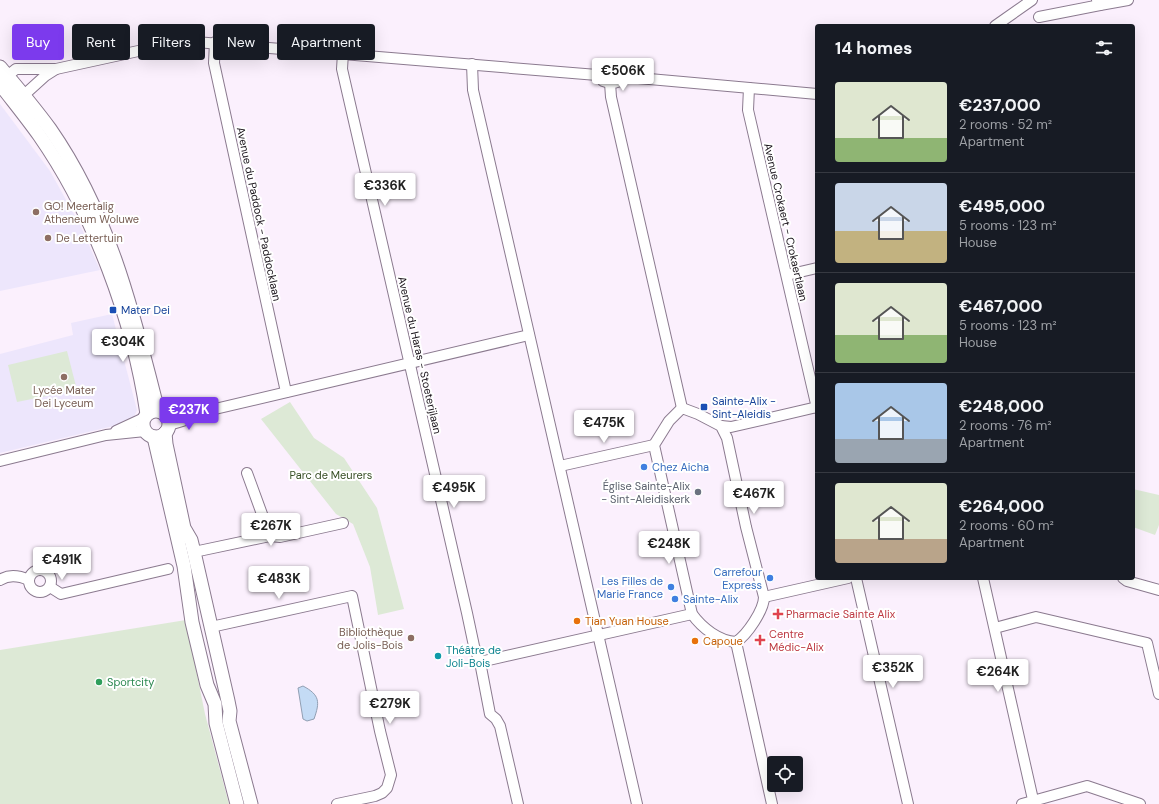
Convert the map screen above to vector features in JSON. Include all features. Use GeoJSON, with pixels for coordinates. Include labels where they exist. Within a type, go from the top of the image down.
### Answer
{"type":"FeatureCollection","features":[{"type":"Feature","properties":{"kind":"street"},"geometry":{"type":"LineString","coordinates":[[998,24],[1032,0]]}},
{"type":"Feature","properties":{"kind":"street"},"geometry":{"type":"LineString","coordinates":[[1039,17],[1098,2],[1128,0]]}},
{"type":"Feature","properties":{"kind":"street"},"geometry":{"type":"LineString","coordinates":[[2,77],[16,69],[56,70],[184,41],[213,42]]}},
{"type":"Feature","properties":{"kind":"street"},"geometry":{"type":"LineString","coordinates":[[375,56],[597,75],[610,71],[624,74],[627,77],[815,94]]}},
{"type":"Feature","properties":{"kind":"street","name":"Avenue du Paddock - Paddocklaan"},"geometry":{"type":"LineString","coordinates":[[214,60],[286,392]]}},
{"type":"Feature","properties":{"kind":"street","name":"Avenue du Haras - Stoeterijlaan"},"geometry":{"type":"LineString","coordinates":[[343,60],[342,69],[474,646],[480,662],[490,714],[496,718],[500,726],[518,804]]}},
{"type":"Feature","properties":{"kind":"street"},"geometry":{"type":"LineString","coordinates":[[472,64],[473,90],[637,804]]}},
{"type":"Feature","properties":{"kind":"street"},"geometry":{"type":"LineString","coordinates":[[9,96],[24,94],[45,76],[56,70]]}},
{"type":"Feature","properties":{"kind":"street"},"geometry":{"type":"LineString","coordinates":[[597,75],[604,81],[610,83],[621,82],[627,77]]}},
{"type":"Feature","properties":{"kind":"street"},"geometry":{"type":"LineString","coordinates":[[2,77],[24,94],[51,130],[84,186],[106,233],[126,288],[155,399],[184,566],[192,622],[207,685],[215,704],[216,723],[237,804]]}},
{"type":"Feature","properties":{"kind":"street"},"geometry":{"type":"LineString","coordinates":[[2,77],[9,96],[40,136],[68,182],[112,276],[127,325],[146,416]]}},
{"type":"Feature","properties":{"kind":"street"},"geometry":{"type":"LineString","coordinates":[[610,83],[612,105],[682,408]]}},
{"type":"Feature","properties":{"kind":"street","name":"Avenue Crokaert - Crokaertlaan"},"geometry":{"type":"LineString","coordinates":[[748,88],[748,110],[815,399]]}},
{"type":"Feature","properties":{"kind":"street"},"geometry":{"type":"LineString","coordinates":[[787,275],[815,268]]}},
{"type":"Feature","properties":{"kind":"street"},"geometry":{"type":"LineString","coordinates":[[0,461],[106,435],[189,419],[198,412],[529,334]]}},
{"type":"Feature","properties":{"kind":"street"},"geometry":{"type":"LineString","coordinates":[[682,408],[698,414],[721,426],[730,427],[815,408]]}},
{"type":"Feature","properties":{"kind":"street"},"geometry":{"type":"LineString","coordinates":[[682,408],[669,421],[654,445],[692,614],[699,624],[722,639],[736,642],[744,636],[755,619],[764,601],[764,597],[746,527],[727,438],[721,426]]}},
{"type":"Feature","properties":{"kind":"street"},"geometry":{"type":"LineString","coordinates":[[106,435],[146,416],[151,411],[160,425],[166,444],[184,528],[191,540],[194,552],[230,711],[229,721],[251,804]]}},
{"type":"Feature","properties":{"kind":"street"},"geometry":{"type":"LineString","coordinates":[[560,466],[654,445]]}},
{"type":"Feature","properties":{"kind":"street"},"geometry":{"type":"LineString","coordinates":[[247,473],[270,536]]}},
{"type":"Feature","properties":{"kind":"street"},"geometry":{"type":"LineString","coordinates":[[194,552],[270,536],[280,537],[343,523]]}},
{"type":"Feature","properties":{"kind":"street"},"geometry":{"type":"LineString","coordinates":[[50,587],[61,594],[168,569]]}},
{"type":"Feature","properties":{"kind":"street"},"geometry":{"type":"LineString","coordinates":[[41,570],[46,571],[50,576],[50,587],[43,592],[35,591],[30,586],[29,580],[32,572],[41,570]]}},
{"type":"Feature","properties":{"kind":"street"},"geometry":{"type":"LineString","coordinates":[[0,580],[3,578],[19,576],[29,580]]}},
{"type":"Feature","properties":{"kind":"street"},"geometry":{"type":"LineString","coordinates":[[764,597],[839,580]]}},
{"type":"Feature","properties":{"kind":"street"},"geometry":{"type":"LineString","coordinates":[[856,580],[908,804]]}},
{"type":"Feature","properties":{"kind":"street"},"geometry":{"type":"LineString","coordinates":[[983,580],[1034,802]]}},
{"type":"Feature","properties":{"kind":"street"},"geometry":{"type":"LineString","coordinates":[[1125,580],[1159,590]]}},
{"type":"Feature","properties":{"kind":"street"},"geometry":{"type":"LineString","coordinates":[[211,626],[352,596],[380,731],[391,775],[387,788],[382,793],[375,796],[337,804]]}},
{"type":"Feature","properties":{"kind":"street"},"geometry":{"type":"LineString","coordinates":[[480,662],[692,614]]}},
{"type":"Feature","properties":{"kind":"street"},"geometry":{"type":"LineString","coordinates":[[995,628],[1036,617],[1147,643],[1159,694]]}},
{"type":"Feature","properties":{"kind":"street"},"geometry":{"type":"LineString","coordinates":[[736,642],[772,804]]}},
{"type":"Feature","properties":{"kind":"street"},"geometry":{"type":"LineString","coordinates":[[1022,804],[1034,802],[1087,786],[1140,804]]}},
{"type":"Feature","properties":{"kind":"shaded area","name":"GO! Meertalig Atheneum Woluwe"},"geometry":{"type":"Polygon","coordinates":[[[0,104],[50,171],[81,227],[100,270],[0,291],[0,104]]]}},
{"type":"Feature","properties":{"kind":"shaded area","name":"Lycée Mater Dei Lyceum"},"geometry":{"type":"Polygon","coordinates":[[[112,314],[137,410],[134,417],[126,423],[0,453],[0,354],[73,335],[71,323],[112,314]]]}},
{"type":"Feature","properties":{"kind":"green space"},"geometry":{"type":"Polygon","coordinates":[[[67,351],[77,390],[17,402],[8,365],[67,351]]]}},
{"type":"Feature","properties":{"kind":"green space","name":"Parc de Meurers"},"geometry":{"type":"Polygon","coordinates":[[[290,402],[314,438],[344,458],[377,508],[404,609],[378,615],[370,567],[353,524],[336,514],[261,419],[290,402]]]}},
{"type":"Feature","properties":{"kind":"green space"},"geometry":{"type":"Polygon","coordinates":[[[1135,489],[1159,495],[1159,525],[1155,535],[1135,528],[1135,489]]]}},
{"type":"Feature","properties":{"kind":"green space","name":"Sportcity"},"geometry":{"type":"Polygon","coordinates":[[[186,620],[205,714],[229,804],[0,804],[0,650],[186,620]]]}},
{"type":"Feature","properties":{"kind":"water"},"geometry":{"type":"Polygon","coordinates":[[[78,552],[82,566],[74,568],[71,553],[78,552]]]}},
{"type":"Feature","properties":{"kind":"water"},"geometry":{"type":"Polygon","coordinates":[[[303,686],[309,689],[316,696],[318,703],[314,719],[307,721],[303,719],[298,688],[303,686]]]}},
{"type":"Feature","properties":{"kind":"place","name":"GO! Meertalig Atheneum Woluwe"},"geometry":{"type":"Point","coordinates":[36,212]}},
{"type":"Feature","properties":{"kind":"place","name":"De Lettertuin"},"geometry":{"type":"Point","coordinates":[48,238]}},
{"type":"Feature","properties":{"kind":"place","name":"Mater Dei"},"geometry":{"type":"Point","coordinates":[113,310]}},
{"type":"Feature","properties":{"kind":"place","name":"Lycée Mater Dei Lyceum"},"geometry":{"type":"Point","coordinates":[64,377]}},
{"type":"Feature","properties":{"kind":"place","name":"Sainte-Alix - Sint-Aleidis"},"geometry":{"type":"Point","coordinates":[704,407]}},
{"type":"Feature","properties":{"kind":"place","name":"Chez Aicha"},"geometry":{"type":"Point","coordinates":[644,467]}},
{"type":"Feature","properties":{"kind":"place","name":"Église Sainte-Alix - Sint-Aleidiskerk"},"geometry":{"type":"Point","coordinates":[698,492]}},
{"type":"Feature","properties":{"kind":"place","name":"Carrefour Express"},"geometry":{"type":"Point","coordinates":[770,578]}},
{"type":"Feature","properties":{"kind":"place","name":"Les Filles de Marie France"},"geometry":{"type":"Point","coordinates":[671,587]}},
{"type":"Feature","properties":{"kind":"place","name":"Sainte-Alix"},"geometry":{"type":"Point","coordinates":[675,599]}},
{"type":"Feature","properties":{"kind":"place","name":"Pharmacie Sainte Alix"},"geometry":{"type":"Point","coordinates":[778,614]}},
{"type":"Feature","properties":{"kind":"place","name":"Tian Yuan House"},"geometry":{"type":"Point","coordinates":[577,621]}},
{"type":"Feature","properties":{"kind":"place","name":"Bibliothèque de Jolis-Bois"},"geometry":{"type":"Point","coordinates":[411,638]}},
{"type":"Feature","properties":{"kind":"place","name":"Centre Médic-Alix"},"geometry":{"type":"Point","coordinates":[760,640]}},
{"type":"Feature","properties":{"kind":"place","name":"Capoue"},"geometry":{"type":"Point","coordinates":[695,641]}},
{"type":"Feature","properties":{"kind":"place","name":"Théâtre de Joli-Bois"},"geometry":{"type":"Point","coordinates":[438,656]}},
{"type":"Feature","properties":{"kind":"place","name":"Sportcity"},"geometry":{"type":"Point","coordinates":[99,682]}}]}
